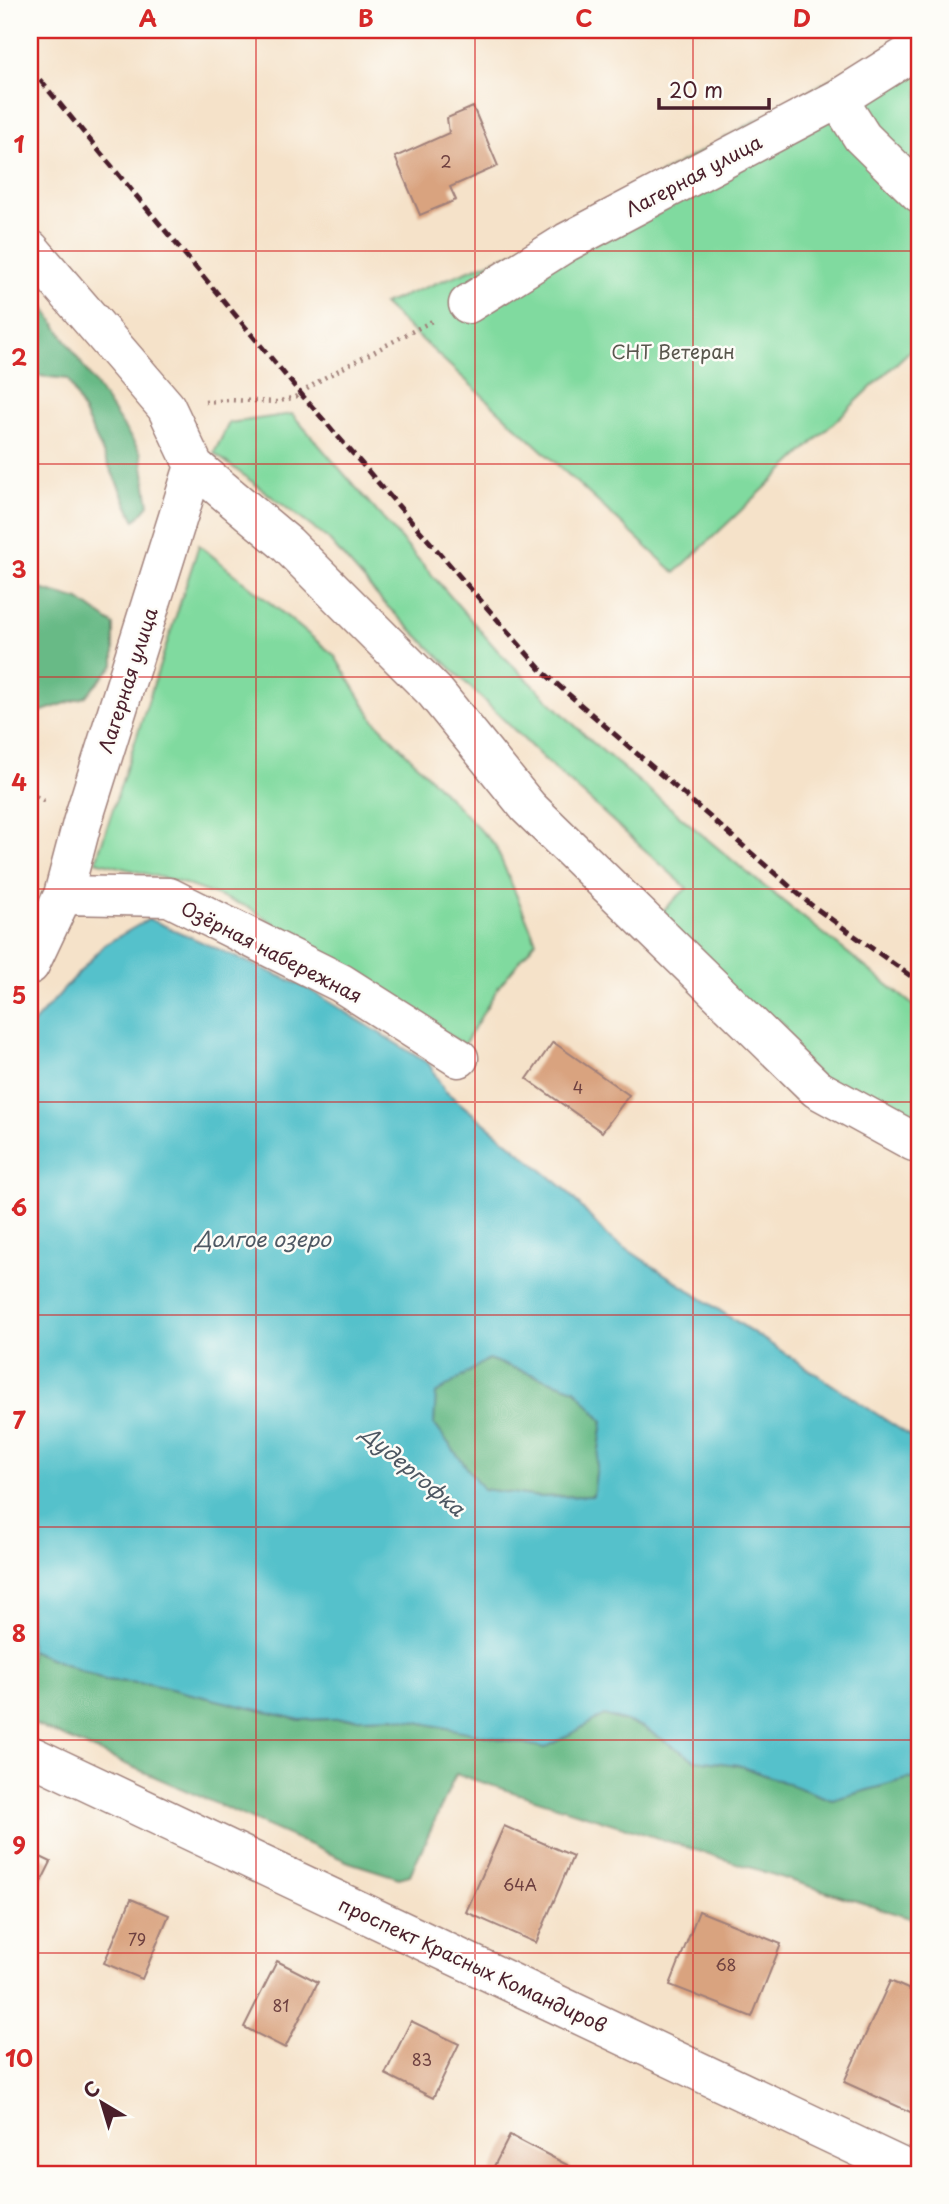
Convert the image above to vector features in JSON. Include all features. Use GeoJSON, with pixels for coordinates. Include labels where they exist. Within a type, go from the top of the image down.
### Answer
{"type":"FeatureCollection","features":[{"type":"Feature","properties":{"kind":"street","name":"Лагерная улица"},"geometry":{"type":"LineString","coordinates":[[468,304],[567,242],[838,99],[919,48]]}},
{"type":"Feature","properties":{"kind":"street"},"geometry":{"type":"LineString","coordinates":[[838,99],[862,137],[919,194]]}},
{"type":"Feature","properties":{"kind":"street"},"geometry":{"type":"LineString","coordinates":[[30,249],[166,407],[194,466],[287,544],[435,692],[528,807],[817,1089],[914,1143]]}},
{"type":"Feature","properties":{"kind":"street","name":"Лагерная улица"},"geometry":{"type":"LineString","coordinates":[[63,895],[194,466]]}},
{"type":"Feature","properties":{"kind":"street"},"geometry":{"type":"LineString","coordinates":[[30,965],[63,895]]}},
{"type":"Feature","properties":{"kind":"street","name":"Озёрная набережная"},"geometry":{"type":"LineString","coordinates":[[63,895],[169,897],[341,984],[459,1058]]}},
{"type":"Feature","properties":{"kind":"street","name":"проспект Красных Командиров"},"geometry":{"type":"LineString","coordinates":[[30,1755],[916,2174]]}},
{"type":"Feature","properties":{"kind":"path"},"geometry":{"type":"LineString","coordinates":[[166,407],[229,400],[277,402],[295,397],[322,379],[468,304]]}},
{"type":"Feature","properties":{"kind":"green space","name":"СНТ Ветеран"},"geometry":{"type":"Polygon","coordinates":[[[919,30],[919,342],[675,573],[383,304],[533,245],[919,30]]]}},
{"type":"Feature","properties":{"kind":"green space"},"geometry":{"type":"Polygon","coordinates":[[[30,286],[141,453],[149,505],[135,521],[68,379],[30,375],[30,286]]]}},
{"type":"Feature","properties":{"kind":"green space"},"geometry":{"type":"Polygon","coordinates":[[[292,414],[498,651],[591,741],[744,870],[919,1010],[919,1122],[826,1083],[657,916],[687,888],[544,759],[383,602],[328,539],[214,453],[229,423],[292,414]]]}},
{"type":"Feature","properties":{"kind":"green space"},"geometry":{"type":"Polygon","coordinates":[[[199,545],[334,655],[374,720],[495,845],[536,941],[499,986],[464,1045],[248,907],[182,883],[96,861],[199,545]]]}},
{"type":"Feature","properties":{"kind":"green space"},"geometry":{"type":"Polygon","coordinates":[[[30,583],[37,588],[79,600],[114,625],[114,665],[85,697],[30,715],[30,583]]]}},
{"type":"Feature","properties":{"kind":"green space"},"geometry":{"type":"Polygon","coordinates":[[[488,1359],[575,1389],[603,1421],[593,1496],[539,1497],[482,1489],[434,1424],[435,1394],[488,1359]]]}},
{"type":"Feature","properties":{"kind":"green space"},"geometry":{"type":"Polygon","coordinates":[[[30,1650],[105,1680],[150,1684],[300,1720],[393,1717],[545,1748],[604,1715],[643,1727],[695,1760],[738,1765],[832,1800],[919,1778],[919,1921],[456,1774],[410,1875],[399,1878],[349,1862],[30,1722],[30,1650]]]}},
{"type":"Feature","properties":{"kind":"water","name":"Долгое озеро"},"geometry":{"type":"Polygon","coordinates":[[[149,919],[307,988],[429,1064],[444,1090],[565,1189],[607,1236],[919,1442],[919,1778],[832,1800],[738,1765],[695,1760],[643,1727],[604,1715],[545,1748],[393,1717],[300,1720],[150,1684],[105,1680],[30,1650],[30,1027],[104,945],[149,919]],[[488,1359],[436,1394],[434,1424],[483,1489],[539,1497],[593,1496],[603,1421],[575,1389],[488,1359]]]}},
{"type":"Feature","properties":{"kind":"building"},"geometry":{"type":"Polygon","coordinates":[[[473,107],[498,166],[450,187],[456,200],[420,215],[395,157],[449,133],[447,118],[473,107]]]}},
{"type":"Feature","properties":{"kind":"building"},"geometry":{"type":"Polygon","coordinates":[[[553,1042],[629,1095],[602,1132],[527,1079],[553,1042]]]}},
{"type":"Feature","properties":{"kind":"building"},"geometry":{"type":"Polygon","coordinates":[[[504,1826],[573,1856],[536,1943],[466,1912],[504,1826]]]}},
{"type":"Feature","properties":{"kind":"building"},"geometry":{"type":"Polygon","coordinates":[[[30,1852],[51,1862],[30,1904],[30,1852]]]}},
{"type":"Feature","properties":{"kind":"building"},"geometry":{"type":"Polygon","coordinates":[[[131,1899],[169,1915],[142,1979],[104,1963],[131,1899]]]}},
{"type":"Feature","properties":{"kind":"building"},"geometry":{"type":"Polygon","coordinates":[[[699,1911],[781,1944],[752,2017],[670,1985],[699,1911]]]}},
{"type":"Feature","properties":{"kind":"building"},"geometry":{"type":"Polygon","coordinates":[[[277,1961],[318,1982],[285,2048],[244,2027],[277,1961]]]}},
{"type":"Feature","properties":{"kind":"building"},"geometry":{"type":"Polygon","coordinates":[[[890,1981],[919,1994],[919,2116],[844,2082],[890,1981]]]}},
{"type":"Feature","properties":{"kind":"building"},"geometry":{"type":"Polygon","coordinates":[[[411,2021],[459,2044],[433,2098],[385,2074],[411,2021]]]}},
{"type":"Feature","properties":{"kind":"building"},"geometry":{"type":"Polygon","coordinates":[[[510,2135],[571,2167],[567,2174],[490,2174],[510,2135]]]}},
{"type":"Feature","properties":{"kind":"railway"},"geometry":{"type":"LineString","coordinates":[[30,68],[301,394],[543,672],[810,904],[919,982]]}},
{"type":"Feature","properties":{"kind":"water label","name":"Дудергофка"},"geometry":{"type":"Point","coordinates":[414,1470]}}]}
